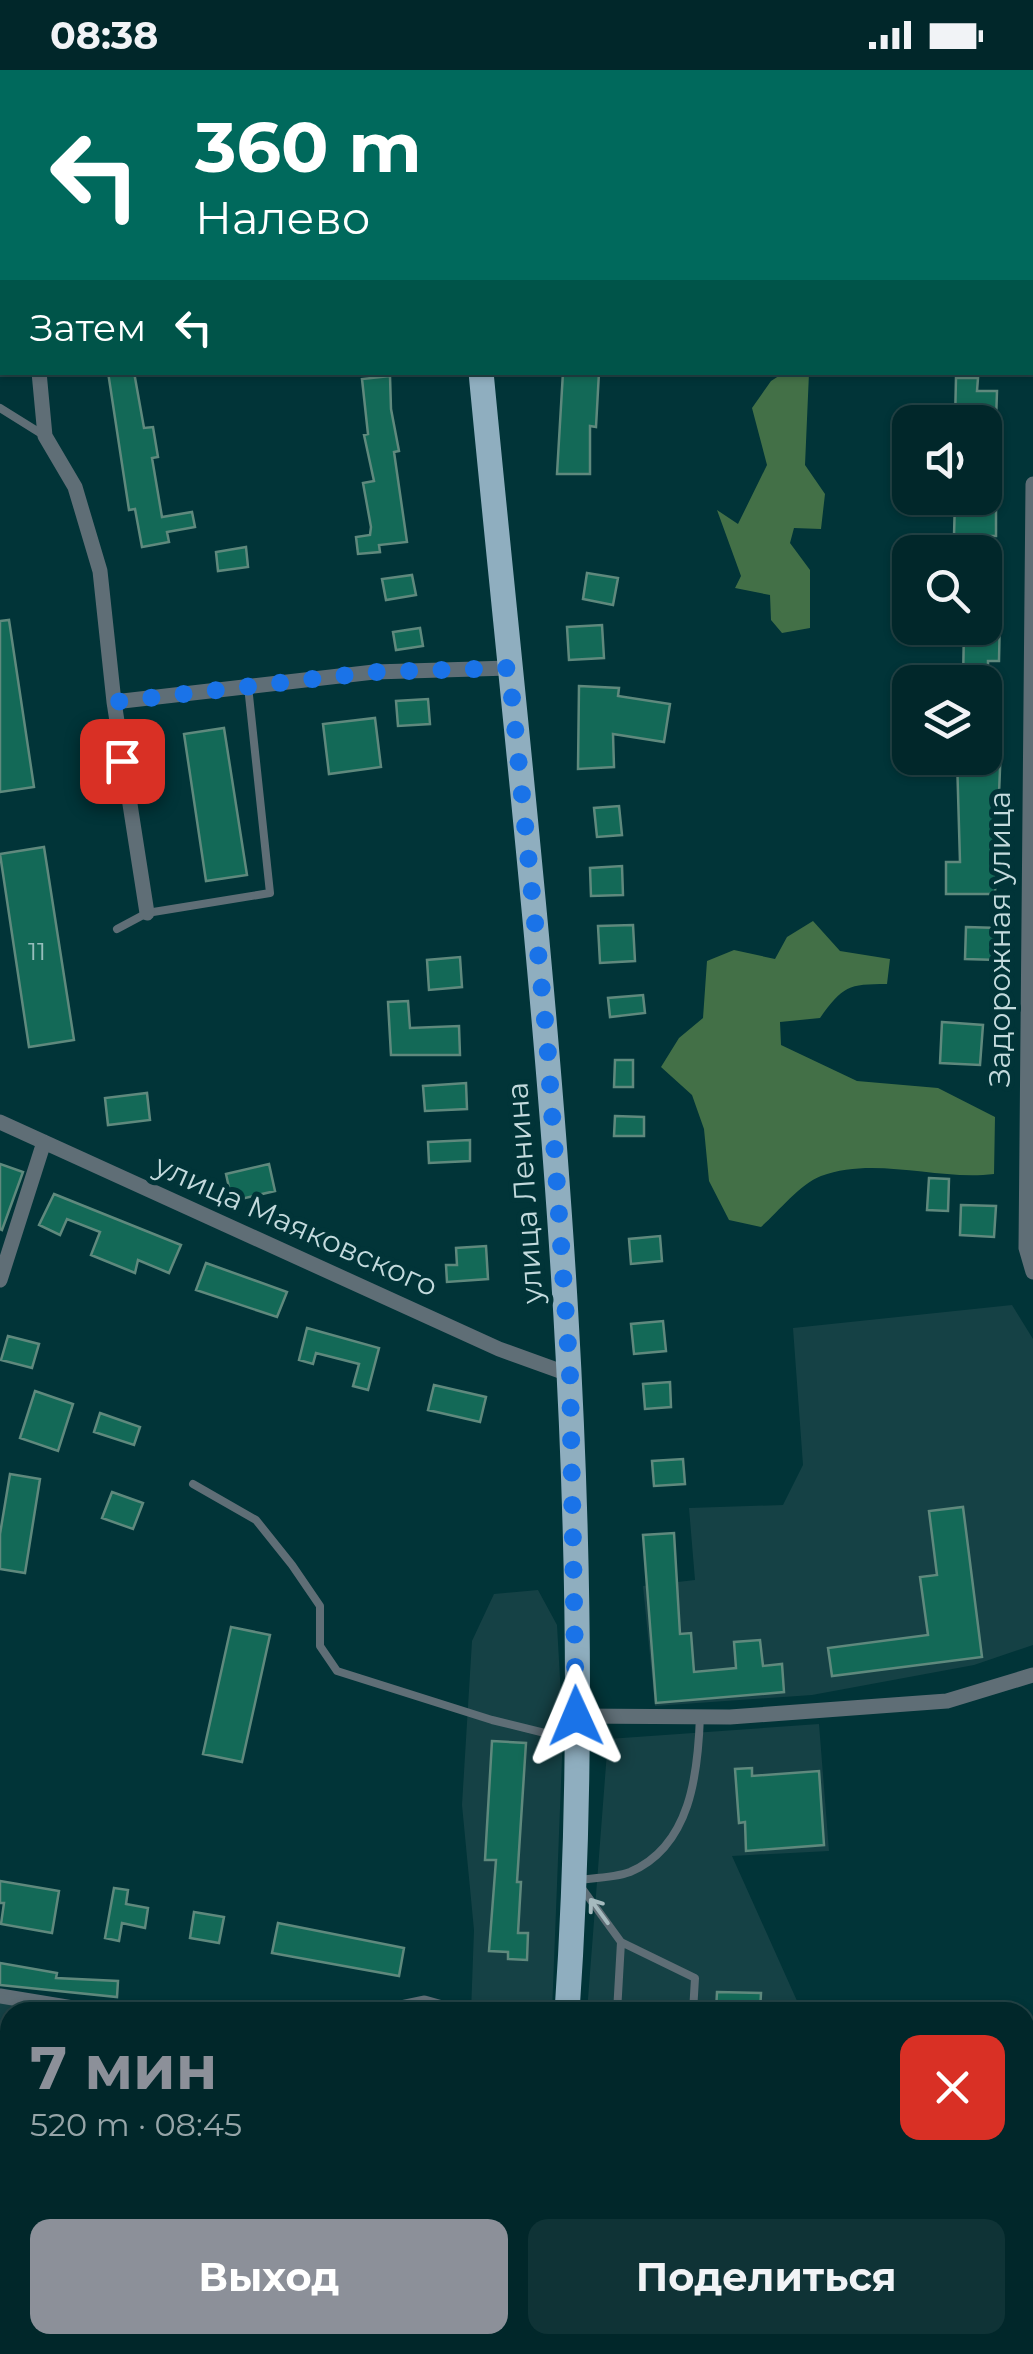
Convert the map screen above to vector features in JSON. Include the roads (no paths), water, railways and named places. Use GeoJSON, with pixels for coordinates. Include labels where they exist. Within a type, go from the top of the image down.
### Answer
{"type":"FeatureCollection","features":[{"type":"Feature","properties":{"kind":"main road","name":"улица Ленина"},"geometry":{"type":"LineString","coordinates":[[480,375],[547,1040],[570,1375],[577,1729],[576,1880],[568,2002]]}},
{"type":"Feature","properties":{"kind":"street"},"geometry":{"type":"LineString","coordinates":[[38,375],[45,436],[75,487],[100,572],[114,702],[147,914]]}},
{"type":"Feature","properties":{"kind":"street","name":"Задорожная улица"},"geometry":{"type":"LineString","coordinates":[[1033,484],[1026,1228],[1033,1272]]}},
{"type":"Feature","properties":{"kind":"street"},"geometry":{"type":"LineString","coordinates":[[114,702],[374,672],[509,668]]}},
{"type":"Feature","properties":{"kind":"street","name":"улица Маяковского"},"geometry":{"type":"LineString","coordinates":[[0,1122],[499,1349],[570,1375]]}},
{"type":"Feature","properties":{"kind":"street"},"geometry":{"type":"LineString","coordinates":[[0,1280],[44,1142]]}},
{"type":"Feature","properties":{"kind":"street"},"geometry":{"type":"LineString","coordinates":[[577,1729],[700,1716],[946,1701],[1033,1675]]}},
{"type":"Feature","properties":{"kind":"street"},"geometry":{"type":"LineString","coordinates":[[0,1996],[36,2002]]}},
{"type":"Feature","properties":{"kind":"lane"},"geometry":{"type":"LineString","coordinates":[[0,408],[45,436]]}},
{"type":"Feature","properties":{"kind":"lane"},"geometry":{"type":"LineString","coordinates":[[117,929],[147,914],[270,894],[248,686]]}},
{"type":"Feature","properties":{"kind":"lane"},"geometry":{"type":"LineString","coordinates":[[193,1484],[256,1520],[292,1566],[320,1606],[320,1646],[337,1671],[492,1720],[577,1729]]}},
{"type":"Feature","properties":{"kind":"lane"},"geometry":{"type":"LineString","coordinates":[[694,2002],[695,1978],[622,1942],[576,1880],[626,1874],[651,1861],[674,1832],[694,1792],[700,1716]]}},
{"type":"Feature","properties":{"kind":"lane"},"geometry":{"type":"LineString","coordinates":[[618,2002],[622,1942]]}}]}
